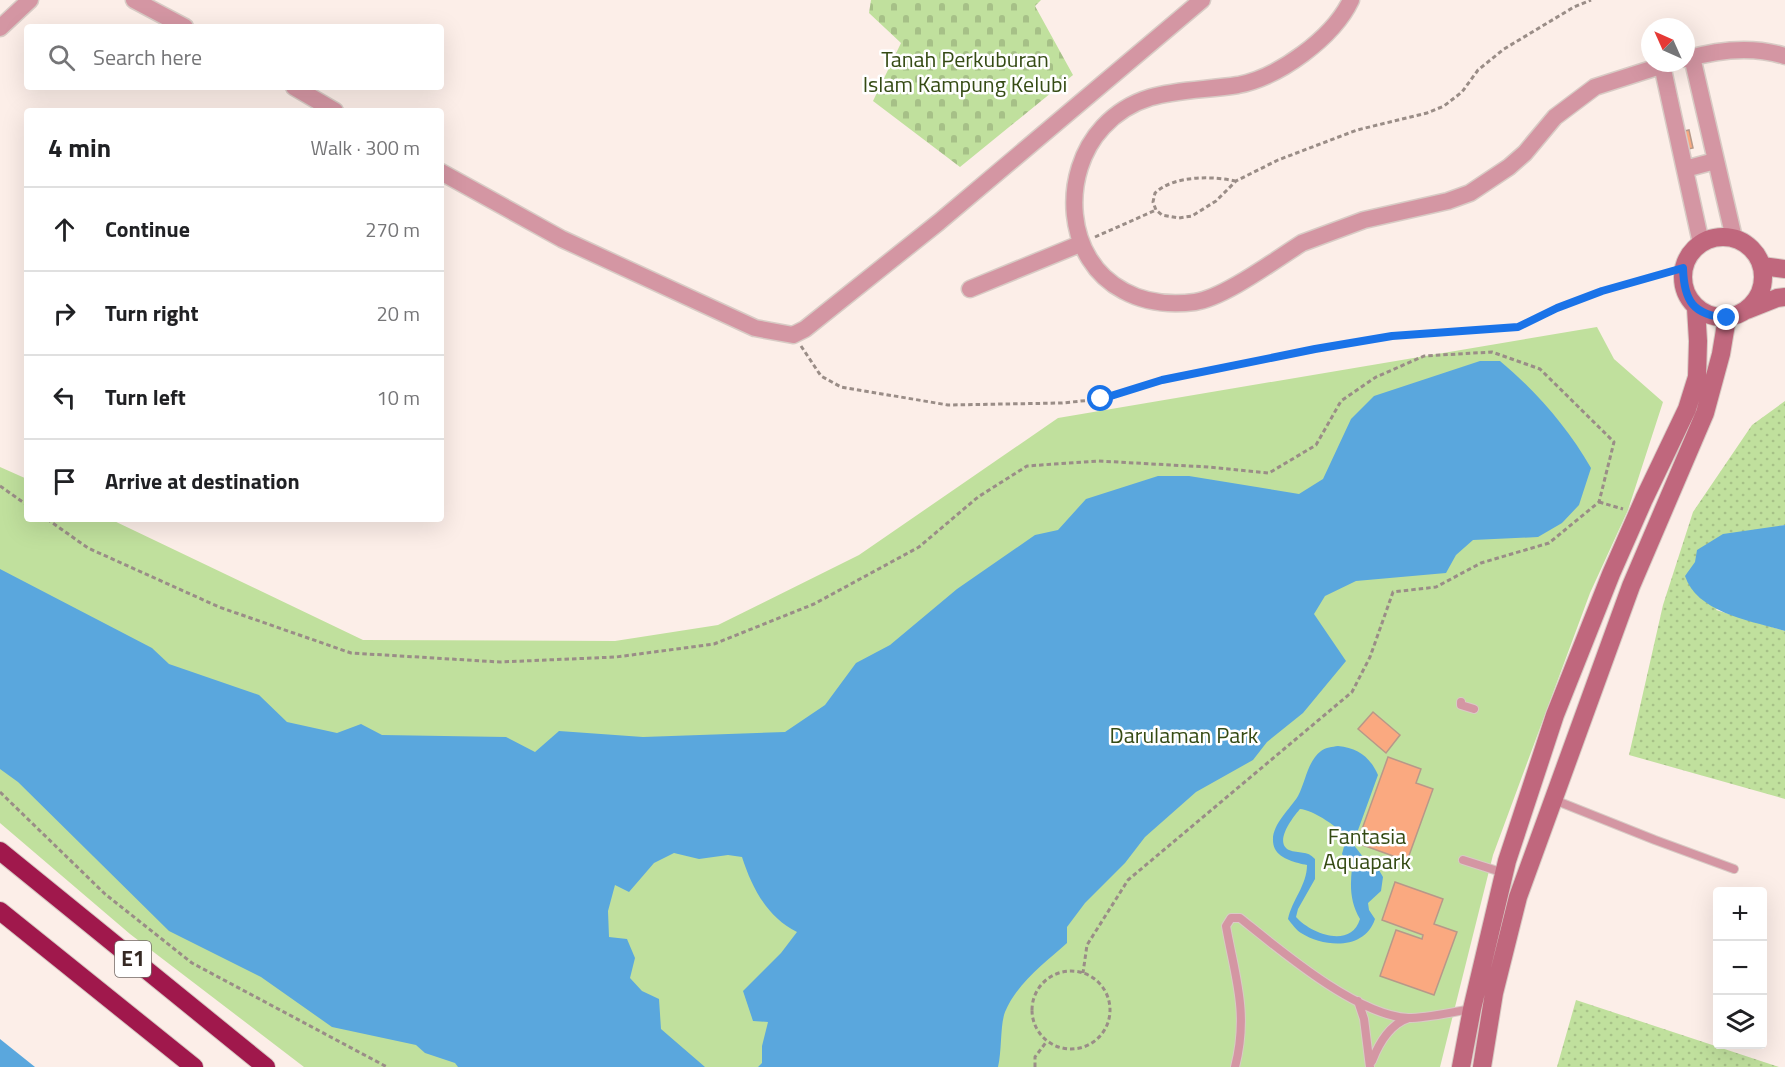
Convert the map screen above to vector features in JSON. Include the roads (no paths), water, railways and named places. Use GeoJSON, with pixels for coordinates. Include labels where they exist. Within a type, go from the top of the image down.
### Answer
{"type":"FeatureCollection","features":[{"type":"Feature","properties":{"kind":"highway","name":"E1"},"geometry":{"type":"LineString","coordinates":[[0,851],[266,1067]]}},
{"type":"Feature","properties":{"kind":"highway","name":"E1"},"geometry":{"type":"LineString","coordinates":[[0,911],[194,1067]]}},
{"type":"Feature","properties":{"kind":"street"},"geometry":{"type":"LineString","coordinates":[[0,28],[30,0]]}},
{"type":"Feature","properties":{"kind":"street"},"geometry":{"type":"LineString","coordinates":[[134,0],[179,24]]}},
{"type":"Feature","properties":{"kind":"street"},"geometry":{"type":"LineString","coordinates":[[444,174],[562,239],[755,328],[793,335],[806,329],[939,222],[1202,0]]}},
{"type":"Feature","properties":{"kind":"street"},"geometry":{"type":"LineString","coordinates":[[1351,0],[1334,25],[1318,41],[1284,67],[1238,85],[1153,95],[1117,113],[1092,139],[1076,172],[1075,211],[1080,244],[1103,276],[1123,291],[1147,300],[1166,304],[1197,302],[1223,292],[1302,243],[1314,238],[1364,220],[1448,201],[1470,193],[1509,167],[1525,153],[1555,117],[1595,87],[1641,72]]}},
{"type":"Feature","properties":{"kind":"street"},"geometry":{"type":"LineString","coordinates":[[1695,57],[1720,52],[1754,50],[1785,56]]}},
{"type":"Feature","properties":{"kind":"street"},"geometry":{"type":"LineString","coordinates":[[1667,72],[1701,243]]}},
{"type":"Feature","properties":{"kind":"street"},"geometry":{"type":"LineString","coordinates":[[1693,72],[1734,238]]}},
{"type":"Feature","properties":{"kind":"street"},"geometry":{"type":"LineString","coordinates":[[299,90],[330,108]]}},
{"type":"Feature","properties":{"kind":"street"},"geometry":{"type":"LineString","coordinates":[[1685,169],[1715,161]]}},
{"type":"Feature","properties":{"kind":"street"},"geometry":{"type":"LineString","coordinates":[[1746,311],[1758,297],[1763,282],[1762,266],[1751,248],[1734,238],[1712,238],[1701,243],[1690,254],[1683,268],[1684,290],[1696,308],[1711,316],[1727,318],[1785,297]]}},
{"type":"Feature","properties":{"kind":"street"},"geometry":{"type":"LineString","coordinates":[[970,289],[1080,244]]}},
{"type":"Feature","properties":{"kind":"street"},"geometry":{"type":"LineString","coordinates":[[1762,266],[1785,269]]}},
{"type":"Feature","properties":{"kind":"street"},"geometry":{"type":"LineString","coordinates":[[1461,1067],[1472,1009],[1504,873],[1556,716],[1611,574],[1687,410],[1696,377],[1698,341],[1696,308]]}},
{"type":"Feature","properties":{"kind":"street"},"geometry":{"type":"LineString","coordinates":[[1482,1067],[1494,993],[1518,897],[1631,586],[1705,413],[1722,354],[1727,318]]}},
{"type":"Feature","properties":{"kind":"lane"},"geometry":{"type":"LineString","coordinates":[[1461,702],[1461,705],[1474,709]]}},
{"type":"Feature","properties":{"kind":"lane"},"geometry":{"type":"LineString","coordinates":[[1552,799],[1655,840],[1734,868]]}},
{"type":"Feature","properties":{"kind":"lane"},"geometry":{"type":"LineString","coordinates":[[1463,860],[1504,873]]}},
{"type":"Feature","properties":{"kind":"lane"},"geometry":{"type":"LineString","coordinates":[[1235,1067],[1242,1034],[1238,979],[1230,950],[1227,926],[1231,918],[1240,918],[1327,984],[1393,1016],[1410,1018]]}},
{"type":"Feature","properties":{"kind":"lane"},"geometry":{"type":"LineString","coordinates":[[1358,1001],[1364,1019],[1370,1065]]}},
{"type":"Feature","properties":{"kind":"lane"},"geometry":{"type":"LineString","coordinates":[[1370,1065],[1375,1052],[1388,1032],[1402,1020],[1472,1009]]}},
{"type":"Feature","properties":{"kind":"water"},"geometry":{"type":"Polygon","coordinates":[[[1480,361],[1500,361],[1539,397],[1562,424],[1591,468],[1579,505],[1562,523],[1538,537],[1473,540],[1456,555],[1446,573],[1356,581],[1325,596],[1314,614],[1346,661],[1303,713],[1267,742],[1253,760],[1196,792],[1145,837],[1125,863],[1085,903],[1067,927],[1067,943],[1032,974],[1010,1002],[1003,1017],[998,1067],[758,1067],[762,1063],[762,1046],[768,1022],[753,1021],[743,991],[781,953],[797,932],[786,926],[769,910],[756,890],[742,857],[728,855],[699,859],[674,853],[654,863],[629,892],[615,885],[608,911],[609,937],[627,939],[635,958],[630,978],[642,991],[659,999],[661,1029],[705,1067],[458,1067],[455,1063],[425,1053],[416,1045],[332,1027],[261,977],[169,931],[18,782],[0,769],[0,569],[152,648],[169,664],[259,695],[287,722],[337,733],[361,724],[382,735],[506,737],[535,752],[559,731],[643,737],[785,732],[825,705],[856,663],[890,645],[957,589],[1035,535],[1058,530],[1086,499],[1158,476],[1189,476],[1299,494],[1323,479],[1351,419],[1374,396],[1480,361]]]}},
{"type":"Feature","properties":{"kind":"water"},"geometry":{"type":"Polygon","coordinates":[[[1785,525],[1785,631],[1727,614],[1701,599],[1691,589],[1685,576],[1695,562],[1697,550],[1723,534],[1785,525]]]}},
{"type":"Feature","properties":{"kind":"water"},"geometry":{"type":"Polygon","coordinates":[[[1338,746],[1362,754],[1378,775],[1353,844],[1367,862],[1376,865],[1383,877],[1381,891],[1368,903],[1369,910],[1375,919],[1370,929],[1354,941],[1332,943],[1321,942],[1299,932],[1288,919],[1305,879],[1307,865],[1281,855],[1275,849],[1273,842],[1276,827],[1298,796],[1316,755],[1327,748],[1338,746]],[[1300,809],[1294,817],[1286,829],[1283,841],[1289,850],[1306,853],[1315,859],[1315,879],[1296,917],[1320,933],[1330,936],[1348,934],[1360,919],[1352,894],[1352,868],[1342,854],[1345,840],[1333,825],[1300,809]]]}},
{"type":"Feature","properties":{"kind":"water"},"geometry":{"type":"Polygon","coordinates":[[[0,1039],[35,1067],[0,1067],[0,1039]]]}},
{"type":"Feature","properties":{"kind":"park label","name":"Tanah Perkuburan Islam Kampung Kelubi"},"geometry":{"type":"Point","coordinates":[965,72]}},
{"type":"Feature","properties":{"kind":"park label","name":"Darulaman Park"},"geometry":{"type":"Point","coordinates":[1184,735]}},
{"type":"Feature","properties":{"kind":"park label","name":"Fantasia Aquapark"},"geometry":{"type":"Point","coordinates":[1367,848]}}]}
